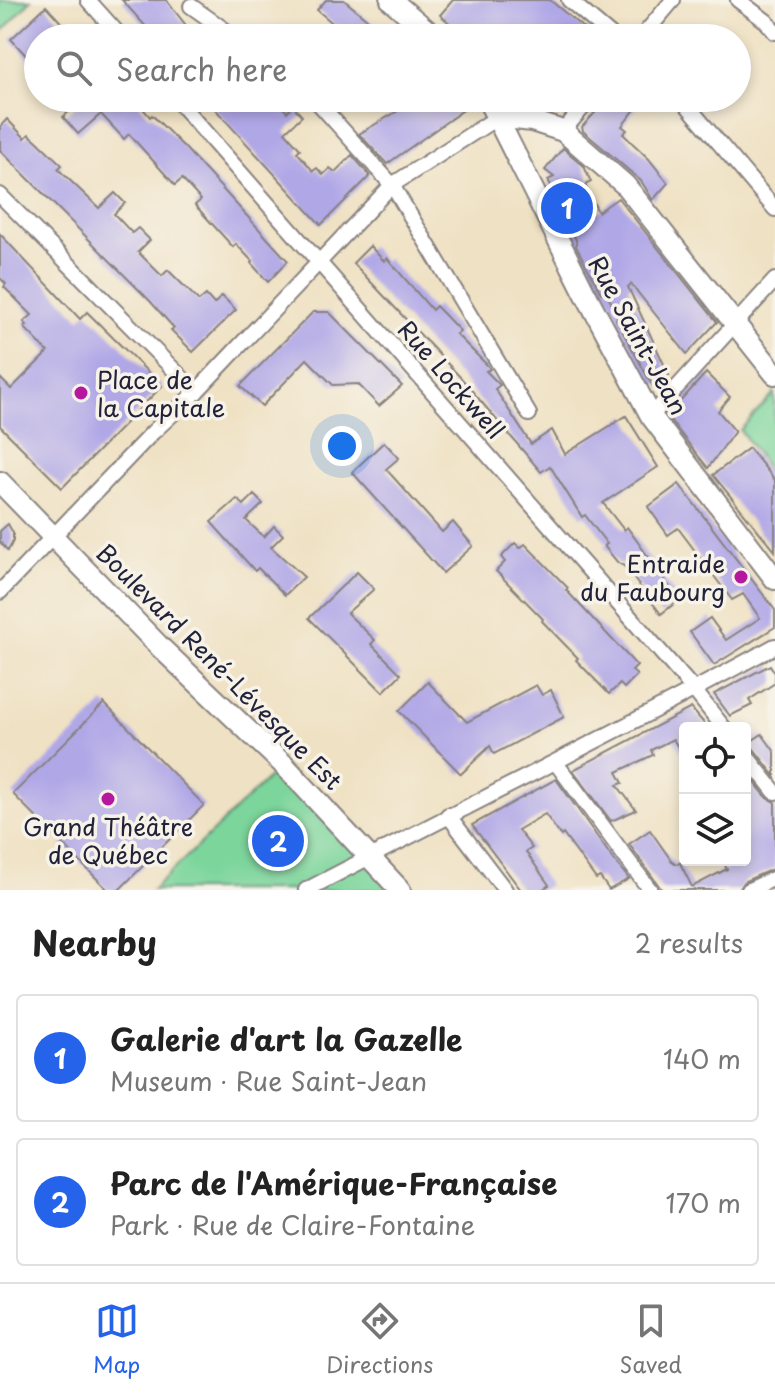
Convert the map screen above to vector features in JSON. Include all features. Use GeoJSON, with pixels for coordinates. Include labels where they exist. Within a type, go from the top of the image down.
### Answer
{"type":"FeatureCollection","features":[{"type":"Feature","properties":{"kind":"main road"},"geometry":{"type":"LineString","coordinates":[[391,0],[419,24]]}},
{"type":"Feature","properties":{"kind":"main road","name":"Rue Saint-Jean"},"geometry":{"type":"LineString","coordinates":[[495,112],[584,291],[651,416],[775,579]]}},
{"type":"Feature","properties":{"kind":"main road"},"geometry":{"type":"LineString","coordinates":[[498,117],[532,121],[563,131],[625,185],[775,374]]}},
{"type":"Feature","properties":{"kind":"main road","name":"Boulevard René-Lévesque Est"},"geometry":{"type":"LineString","coordinates":[[0,482],[161,648],[283,764],[400,890]]}},
{"type":"Feature","properties":{"kind":"street"},"geometry":{"type":"LineString","coordinates":[[88,0],[109,24]]}},
{"type":"Feature","properties":{"kind":"street"},"geometry":{"type":"LineString","coordinates":[[569,0],[597,24]]}},
{"type":"Feature","properties":{"kind":"street"},"geometry":{"type":"LineString","coordinates":[[653,24],[673,0]]}},
{"type":"Feature","properties":{"kind":"street"},"geometry":{"type":"LineString","coordinates":[[738,0],[766,21],[775,32]]}},
{"type":"Feature","properties":{"kind":"street"},"geometry":{"type":"LineString","coordinates":[[191,6],[216,24]]}},
{"type":"Feature","properties":{"kind":"street","name":"Rue Lockwell"},"geometry":{"type":"LineString","coordinates":[[187,112],[719,722]]}},
{"type":"Feature","properties":{"kind":"street"},"geometry":{"type":"LineString","coordinates":[[327,112],[392,185],[529,414]]}},
{"type":"Feature","properties":{"kind":"street"},"geometry":{"type":"LineString","coordinates":[[563,131],[579,112]]}},
{"type":"Feature","properties":{"kind":"street"},"geometry":{"type":"LineString","coordinates":[[693,112],[775,209]]}},
{"type":"Feature","properties":{"kind":"street"},"geometry":{"type":"LineString","coordinates":[[0,592],[153,432],[196,392],[392,185],[498,117]]}},
{"type":"Feature","properties":{"kind":"street"},"geometry":{"type":"LineString","coordinates":[[0,195],[196,392]]}},
{"type":"Feature","properties":{"kind":"street"},"geometry":{"type":"LineString","coordinates":[[651,416],[775,280]]}},
{"type":"Feature","properties":{"kind":"street"},"geometry":{"type":"LineString","coordinates":[[306,890],[448,815],[556,763],[775,646]]}},
{"type":"Feature","properties":{"kind":"street"},"geometry":{"type":"LineString","coordinates":[[751,762],[775,792]]}},
{"type":"Feature","properties":{"kind":"street"},"geometry":{"type":"LineString","coordinates":[[556,763],[650,890]]}},
{"type":"Feature","properties":{"kind":"street"},"geometry":{"type":"LineString","coordinates":[[448,815],[505,890]]}},
{"type":"Feature","properties":{"kind":"street"},"geometry":{"type":"LineString","coordinates":[[749,890],[775,878]]}},
{"type":"Feature","properties":{"kind":"green space"},"geometry":{"type":"Polygon","coordinates":[[[0,0],[31,0],[3,31],[0,28],[0,0]]]}},
{"type":"Feature","properties":{"kind":"green space"},"geometry":{"type":"Polygon","coordinates":[[[774,393],[775,474],[773,476],[740,430],[774,393]]]}},
{"type":"Feature","properties":{"kind":"green space"},"geometry":{"type":"Polygon","coordinates":[[[283,764],[400,890],[152,890],[283,764]]]}},
{"type":"Feature","properties":{"kind":"building"},"geometry":{"type":"Polygon","coordinates":[[[122,0],[166,0],[185,24],[143,24],[122,0]]]}},
{"type":"Feature","properties":{"kind":"building"},"geometry":{"type":"Polygon","coordinates":[[[326,0],[344,0],[373,24],[334,24],[317,10],[326,0]]]}},
{"type":"Feature","properties":{"kind":"building"},"geometry":{"type":"Polygon","coordinates":[[[453,0],[550,0],[578,24],[451,24],[440,15],[453,0]]]}},
{"type":"Feature","properties":{"kind":"building"},"geometry":{"type":"Polygon","coordinates":[[[46,6],[62,24],[27,24],[46,6]]]}},
{"type":"Feature","properties":{"kind":"building"},"geometry":{"type":"Polygon","coordinates":[[[24,27],[24,53],[11,39],[24,27]]]}},
{"type":"Feature","properties":{"kind":"building"},"geometry":{"type":"Polygon","coordinates":[[[69,112],[146,112],[150,117],[152,115],[288,261],[268,282],[236,244],[233,247],[195,205],[201,200],[182,179],[175,185],[129,134],[124,139],[101,114],[78,134],[63,117],[69,112]]]}},
{"type":"Feature","properties":{"kind":"building"},"geometry":{"type":"Polygon","coordinates":[[[218,112],[298,112],[302,116],[285,132],[313,171],[317,168],[323,175],[330,168],[335,172],[352,155],[370,176],[321,225],[218,112]]]}},
{"type":"Feature","properties":{"kind":"building"},"geometry":{"type":"Polygon","coordinates":[[[396,112],[460,112],[387,164],[359,134],[396,112]]]}},
{"type":"Feature","properties":{"kind":"building"},"geometry":{"type":"Polygon","coordinates":[[[595,112],[633,112],[622,126],[627,130],[623,134],[668,183],[653,200],[641,181],[582,127],[595,112]]]}},
{"type":"Feature","properties":{"kind":"building"},"geometry":{"type":"Polygon","coordinates":[[[7,119],[25,138],[29,134],[62,165],[58,169],[99,208],[115,193],[125,203],[114,214],[132,233],[138,228],[150,240],[138,252],[162,276],[168,270],[199,301],[206,295],[214,304],[222,296],[236,310],[193,352],[171,330],[174,328],[150,301],[0,150],[0,127],[7,119]]]}},
{"type":"Feature","properties":{"kind":"building"},"geometry":{"type":"Polygon","coordinates":[[[563,148],[584,166],[591,182],[585,185],[598,212],[618,198],[717,322],[687,354],[631,284],[628,287],[669,375],[653,387],[616,319],[619,317],[605,291],[601,293],[576,246],[548,180],[554,177],[545,170],[563,148]]]}},
{"type":"Feature","properties":{"kind":"building","name":"Place de la Capitale"},"geometry":{"type":"Polygon","coordinates":[[[0,234],[80,319],[87,312],[162,386],[62,488],[0,426],[0,378],[11,389],[48,352],[24,327],[27,325],[24,322],[32,315],[4,287],[6,284],[0,278],[0,234]]]}},
{"type":"Feature","properties":{"kind":"building"},"geometry":{"type":"Polygon","coordinates":[[[370,246],[384,261],[387,258],[432,310],[436,306],[460,331],[456,334],[490,369],[486,371],[500,385],[495,389],[531,444],[552,430],[565,454],[626,416],[658,467],[603,503],[624,530],[627,527],[679,600],[661,614],[624,566],[604,546],[607,544],[585,515],[582,517],[550,466],[541,472],[461,378],[353,263],[370,246]]]}},
{"type":"Feature","properties":{"kind":"building"},"geometry":{"type":"Polygon","coordinates":[[[313,312],[329,312],[402,386],[379,406],[358,384],[333,385],[307,359],[262,406],[240,386],[313,312]]]}},
{"type":"Feature","properties":{"kind":"building"},"geometry":{"type":"Polygon","coordinates":[[[706,373],[730,397],[718,411],[735,431],[708,468],[667,416],[706,373]]]}},
{"type":"Feature","properties":{"kind":"building"},"geometry":{"type":"Polygon","coordinates":[[[384,442],[399,458],[386,469],[442,532],[453,522],[473,546],[443,573],[352,472],[384,442]]]}},
{"type":"Feature","properties":{"kind":"building"},"geometry":{"type":"Polygon","coordinates":[[[749,448],[775,480],[775,551],[713,475],[749,448]]]}},
{"type":"Feature","properties":{"kind":"building"},"geometry":{"type":"Polygon","coordinates":[[[679,484],[775,610],[775,627],[714,665],[690,632],[710,618],[726,640],[760,618],[743,594],[732,600],[678,528],[668,535],[648,507],[679,484]]]}},
{"type":"Feature","properties":{"kind":"building"},"geometry":{"type":"Polygon","coordinates":[[[254,495],[263,504],[246,520],[264,537],[274,526],[283,535],[271,547],[304,577],[285,595],[258,568],[255,571],[211,522],[237,499],[244,505],[254,495]]]}},
{"type":"Feature","properties":{"kind":"building"},"geometry":{"type":"Polygon","coordinates":[[[8,524],[13,541],[8,551],[0,542],[0,531],[8,524]]]}},
{"type":"Feature","properties":{"kind":"building"},"geometry":{"type":"Polygon","coordinates":[[[515,543],[520,548],[525,544],[637,666],[632,671],[637,675],[624,688],[620,684],[609,694],[496,571],[505,562],[501,557],[515,543]]]}},
{"type":"Feature","properties":{"kind":"building"},"geometry":{"type":"Polygon","coordinates":[[[357,572],[374,589],[347,613],[375,640],[371,644],[401,674],[383,692],[309,618],[357,572]]]}},
{"type":"Feature","properties":{"kind":"building"},"geometry":{"type":"Polygon","coordinates":[[[770,665],[775,673],[775,683],[749,700],[752,705],[730,716],[714,694],[770,665]]]}},
{"type":"Feature","properties":{"kind":"building"},"geometry":{"type":"Polygon","coordinates":[[[428,682],[467,722],[536,685],[542,695],[551,690],[564,717],[494,754],[490,746],[461,774],[399,711],[428,682]]]}},
{"type":"Feature","properties":{"kind":"building","name":"Grand Théâtre de Québec"},"geometry":{"type":"Polygon","coordinates":[[[104,703],[204,805],[119,890],[108,890],[13,794],[104,703]]]}},
{"type":"Feature","properties":{"kind":"building"},"geometry":{"type":"Polygon","coordinates":[[[691,708],[703,722],[679,722],[679,749],[673,739],[651,750],[653,755],[617,772],[623,783],[617,785],[636,810],[611,821],[573,770],[691,708]]]}},
{"type":"Feature","properties":{"kind":"building"},"geometry":{"type":"Polygon","coordinates":[[[762,734],[775,752],[775,776],[751,747],[751,741],[762,734]]]}},
{"type":"Feature","properties":{"kind":"building"},"geometry":{"type":"Polygon","coordinates":[[[751,778],[767,798],[775,802],[775,868],[745,881],[739,890],[662,890],[629,844],[650,830],[671,860],[682,866],[692,887],[727,869],[725,866],[751,866],[751,778]]]}},
{"type":"Feature","properties":{"kind":"building"},"geometry":{"type":"Polygon","coordinates":[[[556,779],[629,879],[609,890],[600,877],[596,879],[545,814],[518,830],[532,848],[526,852],[549,885],[542,890],[521,890],[472,825],[556,779]]]}},
{"type":"Feature","properties":{"kind":"place","name":"Galerie d'art la Gazelle"},"geometry":{"type":"Point","coordinates":[567,208]}},
{"type":"Feature","properties":{"kind":"place","name":"Place de la Capitale"},"geometry":{"type":"Point","coordinates":[81,393]}},
{"type":"Feature","properties":{"kind":"place","name":"Entraide du Faubourg"},"geometry":{"type":"Point","coordinates":[741,577]}},
{"type":"Feature","properties":{"kind":"place","name":"Grand Théâtre de Québec"},"geometry":{"type":"Point","coordinates":[108,799]}},
{"type":"Feature","properties":{"kind":"place","name":"Parc de l'Amérique-Française"},"geometry":{"type":"Point","coordinates":[278,841]}}]}
